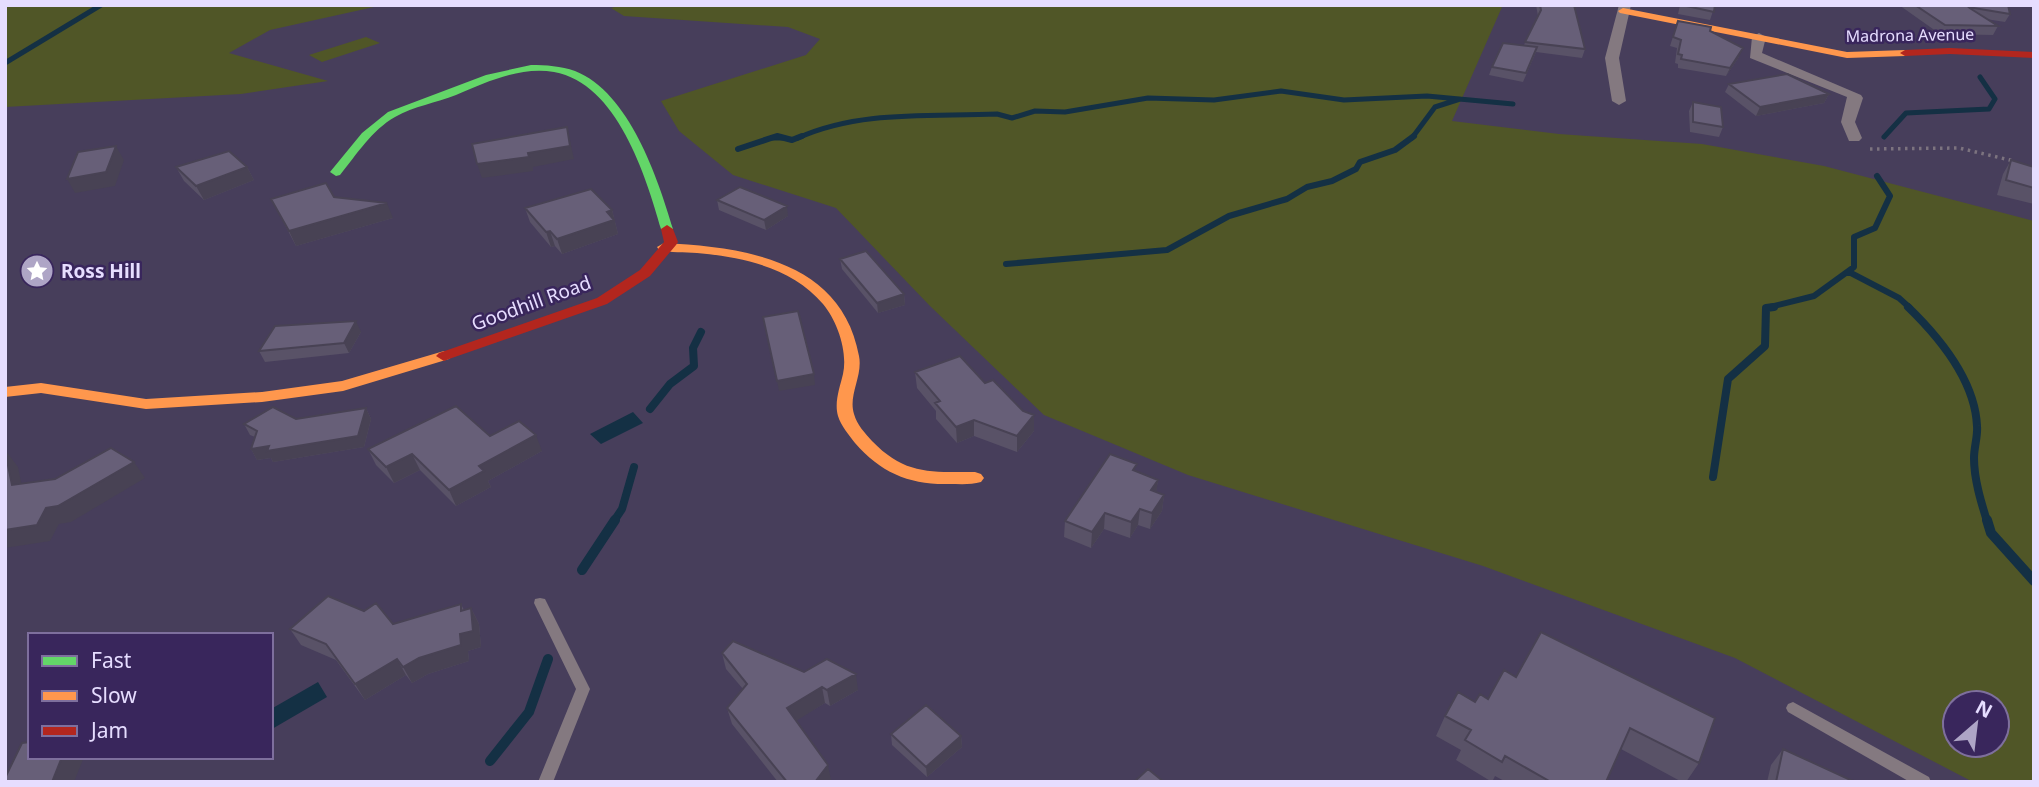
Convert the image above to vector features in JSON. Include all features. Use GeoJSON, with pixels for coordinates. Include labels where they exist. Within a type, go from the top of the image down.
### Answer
{"type":"FeatureCollection","features":[{"type":"Feature","properties":{"kind":"street","name":"Madrona Avenue"},"geometry":{"type":"LineString","coordinates":[[1624,8],[1847,55],[1963,51],[2034,55]]}},
{"type":"Feature","properties":{"kind":"street"},"geometry":{"type":"LineString","coordinates":[[1619,101],[1612,58],[1624,8]]}},
{"type":"Feature","properties":{"kind":"street"},"geometry":{"type":"LineString","coordinates":[[1759,37],[1755,55],[1852,94],[1856,98],[1848,122],[1854,138]]}},
{"type":"Feature","properties":{"kind":"street"},"geometry":{"type":"LineString","coordinates":[[336,172],[383,118],[439,98],[467,84],[520,71],[559,72],[587,81],[605,96],[623,124],[664,212],[671,242],[664,247]]}},
{"type":"Feature","properties":{"kind":"street"},"geometry":{"type":"LineString","coordinates":[[664,247],[699,247],[740,252],[774,263],[818,287],[834,307],[853,359],[845,412],[855,433],[889,468],[932,477],[975,478]]}},
{"type":"Feature","properties":{"kind":"street","name":"Goodhill Road"},"geometry":{"type":"LineString","coordinates":[[5,392],[41,387],[146,404],[262,397],[343,386],[530,328],[602,302],[645,273],[664,247]]}},
{"type":"Feature","properties":{"kind":"lane"},"geometry":{"type":"LineString","coordinates":[[540,603],[583,689],[545,782]]}},
{"type":"Feature","properties":{"kind":"lane"},"geometry":{"type":"LineString","coordinates":[[1793,708],[1924,782]]}},
{"type":"Feature","properties":{"kind":"path"},"geometry":{"type":"LineString","coordinates":[[1866,149],[1959,148],[2021,164]]}},
{"type":"Feature","properties":{"kind":"green space"},"geometry":{"type":"Polygon","coordinates":[[[5,5],[383,5],[270,30],[229,53],[328,81],[241,94],[5,107],[5,5]]]}},
{"type":"Feature","properties":{"kind":"green space"},"geometry":{"type":"Polygon","coordinates":[[[622,5],[1502,7],[1452,121],[1559,134],[1702,144],[1824,166],[2034,221],[2034,782],[1973,782],[1735,658],[1483,566],[1188,475],[1044,415],[930,306],[836,208],[733,175],[679,131],[661,101],[806,55],[820,39],[788,27],[624,16],[611,8],[622,5]]]}},
{"type":"Feature","properties":{"kind":"green space"},"geometry":{"type":"Polygon","coordinates":[[[366,37],[380,43],[322,62],[309,55],[366,37]]]}},
{"type":"Feature","properties":{"kind":"water"},"geometry":{"type":"Polygon","coordinates":[[[633,412],[643,423],[601,444],[590,434],[633,412]]]}},
{"type":"Feature","properties":{"kind":"water"},"geometry":{"type":"Polygon","coordinates":[[[318,682],[327,697],[273,728],[273,708],[318,682]]]}},
{"type":"Feature","properties":{"kind":"building"},"geometry":{"type":"Polygon","coordinates":[[[1540,5],[1574,5],[1585,49],[1525,42],[1541,10],[1540,5]]]}},
{"type":"Feature","properties":{"kind":"building"},"geometry":{"type":"Polygon","coordinates":[[[1682,5],[1715,5],[1714,12],[1682,5]]]}},
{"type":"Feature","properties":{"kind":"building"},"geometry":{"type":"Polygon","coordinates":[[[1915,5],[2008,5],[2010,14],[1968,7],[1998,26],[1945,25],[1915,5]]]}},
{"type":"Feature","properties":{"kind":"building"},"geometry":{"type":"Polygon","coordinates":[[[1678,21],[1711,27],[1710,31],[1743,48],[1730,68],[1681,59],[1682,55],[1678,54],[1681,40],[1673,37],[1678,21]]]}},
{"type":"Feature","properties":{"kind":"building"},"geometry":{"type":"Polygon","coordinates":[[[1503,43],[1537,47],[1526,73],[1492,67],[1503,43]]]}},
{"type":"Feature","properties":{"kind":"building"},"geometry":{"type":"Polygon","coordinates":[[[1787,74],[1829,94],[1760,107],[1729,84],[1787,74]]]}},
{"type":"Feature","properties":{"kind":"building"},"geometry":{"type":"Polygon","coordinates":[[[1693,102],[1721,107],[1723,127],[1693,122],[1693,102]]]}},
{"type":"Feature","properties":{"kind":"building"},"geometry":{"type":"Polygon","coordinates":[[[567,127],[570,146],[528,153],[529,157],[477,164],[472,144],[567,127]]]}},
{"type":"Feature","properties":{"kind":"building"},"geometry":{"type":"Polygon","coordinates":[[[116,146],[106,172],[67,179],[78,152],[116,146]]]}},
{"type":"Feature","properties":{"kind":"building"},"geometry":{"type":"Polygon","coordinates":[[[229,151],[247,167],[196,186],[176,167],[229,151]]]}},
{"type":"Feature","properties":{"kind":"building"},"geometry":{"type":"Polygon","coordinates":[[[2011,160],[2034,167],[2034,188],[2006,180],[2011,160]]]}},
{"type":"Feature","properties":{"kind":"building"},"geometry":{"type":"Polygon","coordinates":[[[326,183],[334,197],[387,203],[289,231],[271,199],[326,183]]]}},
{"type":"Feature","properties":{"kind":"building"},"geometry":{"type":"Polygon","coordinates":[[[740,187],[787,206],[764,220],[717,200],[740,187]]]}},
{"type":"Feature","properties":{"kind":"building"},"geometry":{"type":"Polygon","coordinates":[[[591,189],[612,210],[607,212],[614,220],[557,239],[550,231],[546,232],[525,208],[591,189]]]}},
{"type":"Feature","properties":{"kind":"building"},"geometry":{"type":"Polygon","coordinates":[[[866,251],[904,294],[877,303],[840,259],[866,251]]]}},
{"type":"Feature","properties":{"kind":"building"},"geometry":{"type":"Polygon","coordinates":[[[798,311],[814,374],[777,381],[763,317],[798,311]]]}},
{"type":"Feature","properties":{"kind":"building"},"geometry":{"type":"Polygon","coordinates":[[[356,321],[344,343],[259,351],[275,326],[356,321]]]}},
{"type":"Feature","properties":{"kind":"building"},"geometry":{"type":"Polygon","coordinates":[[[960,356],[985,383],[993,380],[1023,411],[1034,415],[1017,436],[974,420],[956,427],[935,403],[940,401],[915,372],[960,356]]]}},
{"type":"Feature","properties":{"kind":"building"},"geometry":{"type":"Polygon","coordinates":[[[456,406],[490,436],[519,421],[536,435],[479,466],[484,471],[449,490],[412,454],[386,467],[368,449],[456,406]]]}},
{"type":"Feature","properties":{"kind":"building"},"geometry":{"type":"Polygon","coordinates":[[[273,407],[296,419],[366,408],[358,436],[267,451],[269,446],[251,449],[257,431],[244,424],[273,407]]]}},
{"type":"Feature","properties":{"kind":"building"},"geometry":{"type":"Polygon","coordinates":[[[111,448],[134,462],[58,506],[46,508],[37,525],[5,530],[5,451],[12,485],[55,479],[111,448]]]}},
{"type":"Feature","properties":{"kind":"building"},"geometry":{"type":"Polygon","coordinates":[[[1110,454],[1137,464],[1133,470],[1158,480],[1151,490],[1164,495],[1152,513],[1140,509],[1131,522],[1105,513],[1092,532],[1065,521],[1110,454]]]}},
{"type":"Feature","properties":{"kind":"building"},"geometry":{"type":"Polygon","coordinates":[[[328,596],[364,611],[376,603],[393,624],[461,604],[461,611],[471,608],[473,631],[460,634],[461,645],[419,658],[403,667],[397,659],[355,684],[326,644],[290,629],[328,596]]]}},
{"type":"Feature","properties":{"kind":"building"},"geometry":{"type":"Polygon","coordinates":[[[1541,632],[1715,718],[1699,763],[1630,728],[1606,782],[1551,782],[1505,756],[1502,762],[1465,740],[1471,730],[1445,716],[1458,692],[1475,702],[1480,694],[1488,699],[1504,670],[1516,677],[1541,632]]]}},
{"type":"Feature","properties":{"kind":"building"},"geometry":{"type":"Polygon","coordinates":[[[733,641],[804,672],[827,659],[856,674],[827,690],[822,687],[787,708],[828,765],[815,782],[787,782],[727,708],[747,684],[722,653],[733,641]]]}},
{"type":"Feature","properties":{"kind":"building"},"geometry":{"type":"Polygon","coordinates":[[[926,705],[961,736],[926,767],[891,734],[926,705]]]}},
{"type":"Feature","properties":{"kind":"building"},"geometry":{"type":"Polygon","coordinates":[[[28,742],[28,759],[61,759],[52,782],[5,782],[22,743],[28,742]]]}},
{"type":"Feature","properties":{"kind":"building"},"geometry":{"type":"Polygon","coordinates":[[[1783,749],[1855,782],[1776,782],[1783,749]]]}},
{"type":"Feature","properties":{"kind":"building"},"geometry":{"type":"Polygon","coordinates":[[[1148,769],[1164,782],[1134,782],[1148,769]]]}},
{"type":"Feature","properties":{"kind":"waterway"},"geometry":{"type":"LineString","coordinates":[[5,63],[101,5]]}},
{"type":"Feature","properties":{"kind":"waterway"},"geometry":{"type":"LineString","coordinates":[[1884,137],[1906,113],[1989,109],[1995,99],[1980,77]]}},
{"type":"Feature","properties":{"kind":"waterway"},"geometry":{"type":"LineString","coordinates":[[798,138],[822,129],[871,119],[997,114],[1012,118],[1035,111],[1065,112],[1148,98],[1214,100],[1281,91],[1344,100],[1427,96],[1460,99]]}},
{"type":"Feature","properties":{"kind":"waterway"},"geometry":{"type":"LineString","coordinates":[[1413,137],[1435,107],[1460,99]]}},
{"type":"Feature","properties":{"kind":"waterway"},"geometry":{"type":"LineString","coordinates":[[1460,99],[1513,104]]}},
{"type":"Feature","properties":{"kind":"waterway"},"geometry":{"type":"LineString","coordinates":[[738,149],[777,136],[792,140],[802,136]]}},
{"type":"Feature","properties":{"kind":"waterway"},"geometry":{"type":"LineString","coordinates":[[1006,264],[1167,250],[1229,216],[1287,199],[1307,187],[1332,181],[1356,169],[1360,162],[1395,150],[1413,137]]}},
{"type":"Feature","properties":{"kind":"waterway"},"geometry":{"type":"LineString","coordinates":[[772,138],[783,138]]}},
{"type":"Feature","properties":{"kind":"waterway"},"geometry":{"type":"LineString","coordinates":[[1766,308],[1814,296],[1854,267],[1854,237],[1875,228],[1890,196],[1877,176]]}},
{"type":"Feature","properties":{"kind":"waterway"},"geometry":{"type":"LineString","coordinates":[[1849,272],[1899,298],[1910,308]]}},
{"type":"Feature","properties":{"kind":"waterway"},"geometry":{"type":"LineString","coordinates":[[1766,308],[1774,307]]}},
{"type":"Feature","properties":{"kind":"waterway"},"geometry":{"type":"LineString","coordinates":[[1908,307],[1943,346],[1970,393],[1977,426],[1975,474],[1987,521]]}},
{"type":"Feature","properties":{"kind":"waterway"},"geometry":{"type":"LineString","coordinates":[[1713,477],[1728,379],[1765,346],[1766,308]]}},
{"type":"Feature","properties":{"kind":"waterway"},"geometry":{"type":"LineString","coordinates":[[650,409],[670,384],[694,366],[693,348],[701,332]]}},
{"type":"Feature","properties":{"kind":"waterway"},"geometry":{"type":"LineString","coordinates":[[614,521],[622,509],[634,467]]}},
{"type":"Feature","properties":{"kind":"waterway"},"geometry":{"type":"LineString","coordinates":[[582,570],[615,520]]}},
{"type":"Feature","properties":{"kind":"waterway"},"geometry":{"type":"LineString","coordinates":[[1987,520],[1991,533],[2034,581]]}},
{"type":"Feature","properties":{"kind":"waterway"},"geometry":{"type":"LineString","coordinates":[[490,761],[529,712],[548,659]]}},
{"type":"Feature","properties":{"kind":"traffic: fast"},"geometry":{"type":"LineString","coordinates":[[336,172],[372,129],[392,114],[490,78],[531,68],[552,68],[572,73],[590,84],[616,113],[638,150],[667,229]]}},
{"type":"Feature","properties":{"kind":"traffic: slow"},"geometry":{"type":"LineString","coordinates":[[1623,11],[1847,55],[1905,53]]}},
{"type":"Feature","properties":{"kind":"traffic: slow"},"geometry":{"type":"LineString","coordinates":[[664,247],[724,252],[754,258],[783,268],[808,283],[829,302],[844,327],[852,358],[846,394],[846,416],[861,439],[877,456],[901,472],[927,478],[975,478]]}},
{"type":"Feature","properties":{"kind":"traffic: slow"},"geometry":{"type":"LineString","coordinates":[[5,392],[41,388],[146,404],[262,397],[343,386],[444,356]]}},
{"type":"Feature","properties":{"kind":"traffic: jam"},"geometry":{"type":"LineString","coordinates":[[1905,53],[1950,51],[2034,55]]}},
{"type":"Feature","properties":{"kind":"traffic: jam"},"geometry":{"type":"LineString","coordinates":[[444,356],[602,301],[645,273],[671,242],[667,229]]}},
{"type":"Feature","properties":{"kind":"place","name":"Ross Hill"},"geometry":{"type":"Point","coordinates":[37,271]}}]}
